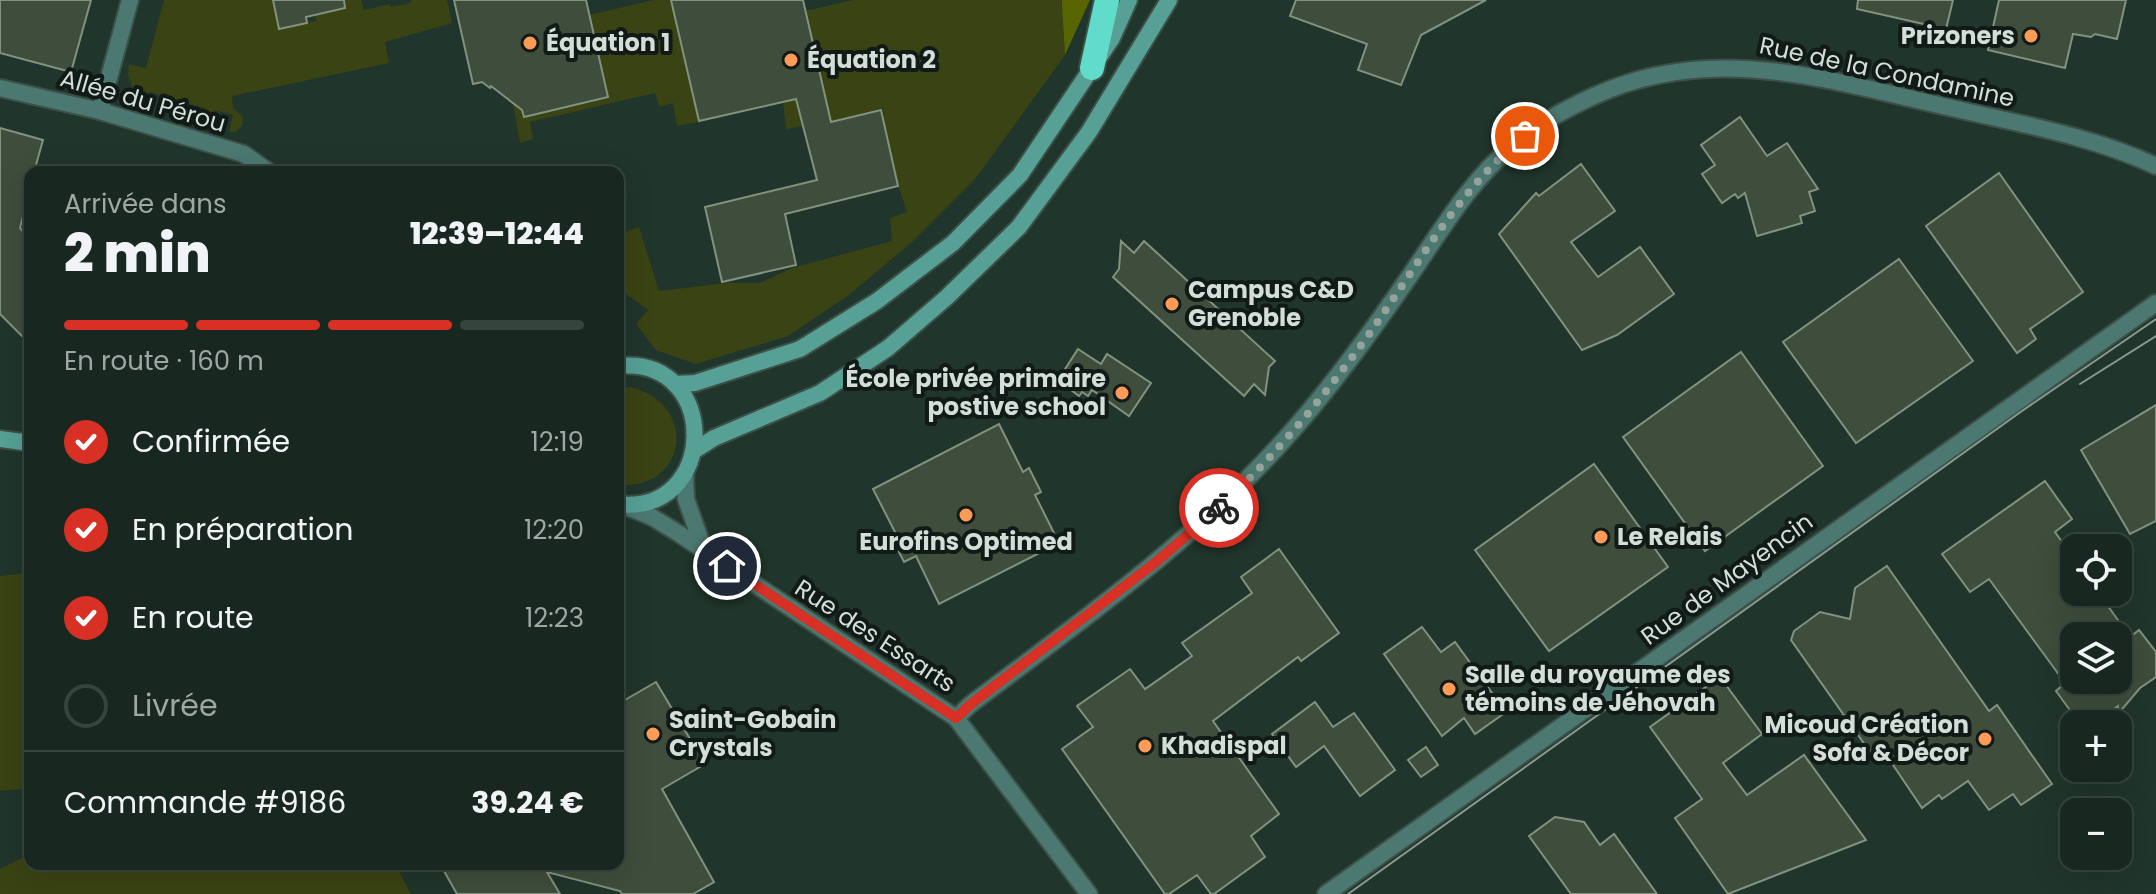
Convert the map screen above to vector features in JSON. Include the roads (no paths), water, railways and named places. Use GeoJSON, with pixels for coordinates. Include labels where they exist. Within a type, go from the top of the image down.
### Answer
{"type":"FeatureCollection","features":[{"type":"Feature","properties":{"kind":"highway"},"geometry":{"type":"LineString","coordinates":[[1092,68],[1107,0]]}},
{"type":"Feature","properties":{"kind":"street"},"geometry":{"type":"LineString","coordinates":[[100,111],[130,0]]}},
{"type":"Feature","properties":{"kind":"street"},"geometry":{"type":"LineString","coordinates":[[675,384],[695,383],[800,349],[877,301],[953,243],[1020,175],[1112,38],[1129,0]]}},
{"type":"Feature","properties":{"kind":"street"},"geometry":{"type":"LineString","coordinates":[[695,450],[714,438],[820,393],[888,348],[947,297],[1019,227],[1089,132],[1169,0]]}},
{"type":"Feature","properties":{"kind":"street","name":"Rue de la Condamine"},"geometry":{"type":"LineString","coordinates":[[956,718],[1156,562],[1236,492],[1297,425],[1359,348],[1462,198],[1512,146],[1571,106],[1652,76],[1709,67],[1744,67],[1801,74],[2052,131],[2105,146],[2156,166]]}},
{"type":"Feature","properties":{"kind":"street","name":"Allée du Pérou"},"geometry":{"type":"LineString","coordinates":[[0,88],[100,111],[244,154],[261,166]]}},
{"type":"Feature","properties":{"kind":"street","name":"Rue de Mayencin"},"geometry":{"type":"LineString","coordinates":[[1326,894],[2156,303]]}},
{"type":"Feature","properties":{"kind":"street"},"geometry":{"type":"LineString","coordinates":[[624,366],[652,370],[675,384],[686,398],[697,432],[695,450],[685,473],[673,487],[658,498],[641,504],[624,505]]}},
{"type":"Feature","properties":{"kind":"street"},"geometry":{"type":"LineString","coordinates":[[0,439],[24,442]]}},
{"type":"Feature","properties":{"kind":"street"},"geometry":{"type":"LineString","coordinates":[[685,473],[686,499],[704,550]]}},
{"type":"Feature","properties":{"kind":"street","name":"Rue des Essarts"},"geometry":{"type":"LineString","coordinates":[[624,506],[652,517],[704,550],[956,718],[1089,894]]}},
{"type":"Feature","properties":{"kind":"tram line"},"geometry":{"type":"LineString","coordinates":[[1348,894],[2022,411],[2156,319]]}},
{"type":"Feature","properties":{"kind":"tram line"},"geometry":{"type":"LineString","coordinates":[[2080,384],[2156,336]]}},
{"type":"Feature","properties":{"kind":"place","name":"Prizoners"},"geometry":{"type":"Point","coordinates":[2031,36]}},
{"type":"Feature","properties":{"kind":"place","name":"Équation 1"},"geometry":{"type":"Point","coordinates":[530,43]}},
{"type":"Feature","properties":{"kind":"place","name":"Équation 2"},"geometry":{"type":"Point","coordinates":[791,60]}},
{"type":"Feature","properties":{"kind":"place","name":"Campus C&D Grenoble"},"geometry":{"type":"Point","coordinates":[1172,304]}},
{"type":"Feature","properties":{"kind":"place","name":"École privée primaire postive school"},"geometry":{"type":"Point","coordinates":[1122,393]}},
{"type":"Feature","properties":{"kind":"place","name":"Eurofins Optimed"},"geometry":{"type":"Point","coordinates":[966,515]}},
{"type":"Feature","properties":{"kind":"place","name":"Le Relais"},"geometry":{"type":"Point","coordinates":[1601,537]}},
{"type":"Feature","properties":{"kind":"place","name":"Salle du royaume des témoins de Jéhovah"},"geometry":{"type":"Point","coordinates":[1449,689]}},
{"type":"Feature","properties":{"kind":"place","name":"Saint-Gobain Crystals"},"geometry":{"type":"Point","coordinates":[653,734]}},
{"type":"Feature","properties":{"kind":"place","name":"Micoud Création Sofa & Décor"},"geometry":{"type":"Point","coordinates":[1985,739]}},
{"type":"Feature","properties":{"kind":"place","name":"Khadispal"},"geometry":{"type":"Point","coordinates":[1145,746]}}]}
